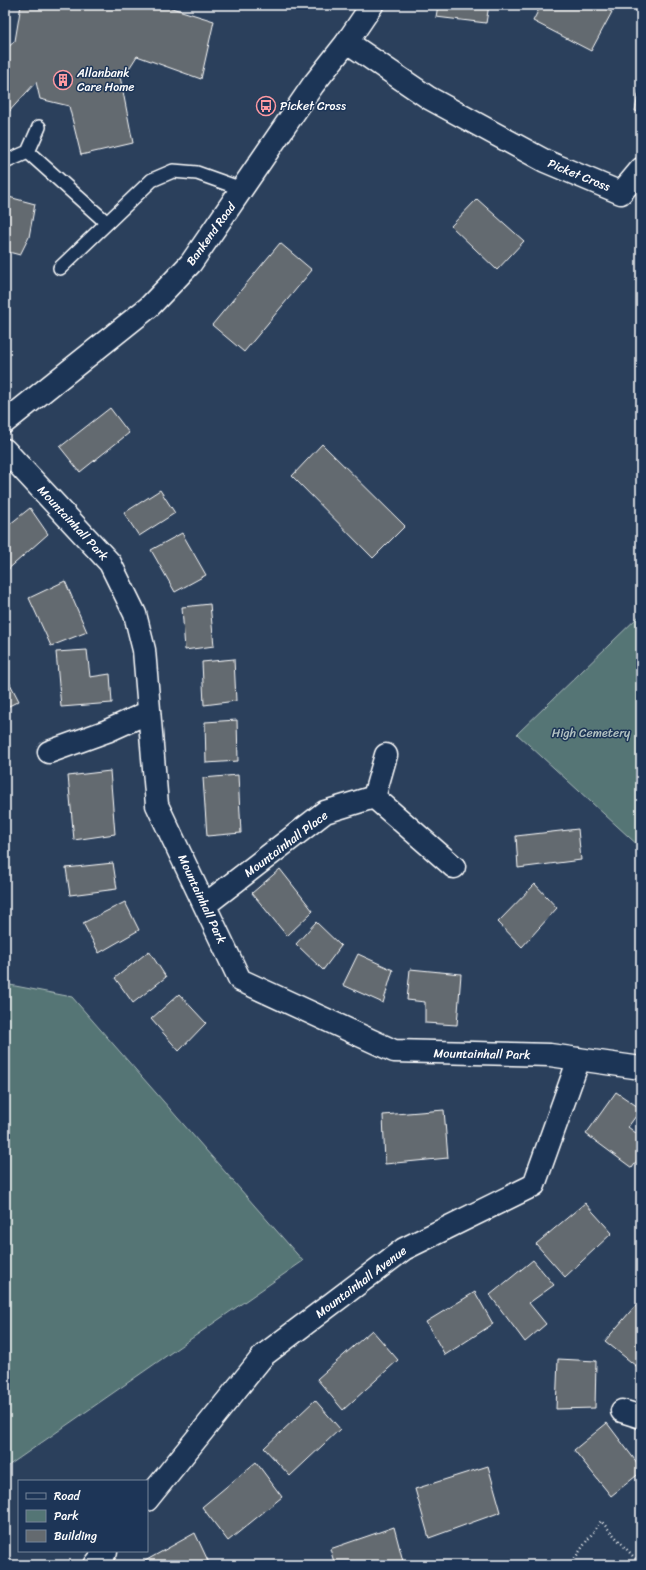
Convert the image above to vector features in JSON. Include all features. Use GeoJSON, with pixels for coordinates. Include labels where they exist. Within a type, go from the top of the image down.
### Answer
{"type":"FeatureCollection","features":[{"type":"Feature","properties":{"kind":"street","name":"Bankend Road"},"geometry":{"type":"LineString","coordinates":[[5,422],[149,307],[191,263],[313,84],[347,42],[372,5]]}},
{"type":"Feature","properties":{"kind":"street","name":"Picket Cross"},"geometry":{"type":"LineString","coordinates":[[347,42],[429,98],[545,161],[622,193],[641,169]]}},
{"type":"Feature","properties":{"kind":"street","name":"Mountainhall Park"},"geometry":{"type":"LineString","coordinates":[[5,450],[110,563],[135,614],[144,650],[158,805],[240,980],[394,1051],[550,1055],[641,1068]]}},
{"type":"Feature","properties":{"kind":"street"},"geometry":{"type":"LineString","coordinates":[[48,752],[107,731],[149,712]]}},
{"type":"Feature","properties":{"kind":"street"},"geometry":{"type":"LineString","coordinates":[[386,755],[374,797],[454,867]]}},
{"type":"Feature","properties":{"kind":"street","name":"Mountainhall Place"},"geometry":{"type":"LineString","coordinates":[[205,905],[325,812],[374,797]]}},
{"type":"Feature","properties":{"kind":"street","name":"Mountainhall Avenue"},"geometry":{"type":"LineString","coordinates":[[148,1499],[264,1355],[404,1249],[534,1185],[578,1059]]}},
{"type":"Feature","properties":{"kind":"street"},"geometry":{"type":"LineString","coordinates":[[95,1565],[105,1552]]}},
{"type":"Feature","properties":{"kind":"lane"},"geometry":{"type":"LineString","coordinates":[[5,162],[28,152],[39,127]]}},
{"type":"Feature","properties":{"kind":"lane"},"geometry":{"type":"LineString","coordinates":[[28,152],[107,223]]}},
{"type":"Feature","properties":{"kind":"lane"},"geometry":{"type":"LineString","coordinates":[[60,268],[152,180],[173,171],[197,173],[242,189]]}},
{"type":"Feature","properties":{"kind":"path"},"geometry":{"type":"LineString","coordinates":[[570,1565],[601,1520],[641,1565]]}},
{"type":"Feature","properties":{"kind":"green space","name":"High Cemetery"},"geometry":{"type":"Polygon","coordinates":[[[641,614],[641,848],[517,734],[641,614]]]}},
{"type":"Feature","properties":{"kind":"green space"},"geometry":{"type":"Polygon","coordinates":[[[5,984],[72,997],[303,1261],[5,1468],[5,984]]]}},
{"type":"Feature","properties":{"kind":"building","name":"Allanbank Care Home"},"geometry":{"type":"Polygon","coordinates":[[[21,5],[162,5],[214,21],[201,79],[137,56],[130,67],[119,71],[133,143],[81,155],[69,106],[40,99],[36,82],[5,116],[5,50],[15,41],[21,5]]]}},
{"type":"Feature","properties":{"kind":"building"},"geometry":{"type":"Polygon","coordinates":[[[438,5],[489,5],[486,23],[436,17],[438,5]]]}},
{"type":"Feature","properties":{"kind":"building"},"geometry":{"type":"Polygon","coordinates":[[[541,5],[598,5],[612,12],[591,51],[533,21],[541,5]]]}},
{"type":"Feature","properties":{"kind":"building"},"geometry":{"type":"Polygon","coordinates":[[[641,79],[641,112],[635,111],[641,79]]]}},
{"type":"Feature","properties":{"kind":"building"},"geometry":{"type":"Polygon","coordinates":[[[5,196],[35,204],[29,237],[20,255],[5,251],[5,196]]]}},
{"type":"Feature","properties":{"kind":"building"},"geometry":{"type":"Polygon","coordinates":[[[477,199],[524,241],[497,270],[451,226],[477,199]]]}},
{"type":"Feature","properties":{"kind":"building"},"geometry":{"type":"Polygon","coordinates":[[[280,243],[312,270],[244,352],[212,325],[280,243]]]}},
{"type":"Feature","properties":{"kind":"building"},"geometry":{"type":"Polygon","coordinates":[[[110,408],[129,433],[80,472],[60,447],[110,408]]]}},
{"type":"Feature","properties":{"kind":"building"},"geometry":{"type":"Polygon","coordinates":[[[322,444],[405,526],[373,558],[292,476],[322,444]]]}},
{"type":"Feature","properties":{"kind":"building"},"geometry":{"type":"Polygon","coordinates":[[[160,490],[175,513],[139,536],[124,513],[160,490]]]}},
{"type":"Feature","properties":{"kind":"building"},"geometry":{"type":"Polygon","coordinates":[[[30,508],[48,534],[5,572],[5,528],[30,508]]]}},
{"type":"Feature","properties":{"kind":"building"},"geometry":{"type":"Polygon","coordinates":[[[182,533],[206,575],[175,592],[151,550],[182,533]]]}},
{"type":"Feature","properties":{"kind":"building"},"geometry":{"type":"Polygon","coordinates":[[[65,581],[87,632],[51,646],[29,598],[65,581]]]}},
{"type":"Feature","properties":{"kind":"building"},"geometry":{"type":"Polygon","coordinates":[[[210,604],[214,646],[185,650],[182,607],[210,604]]]}},
{"type":"Feature","properties":{"kind":"building"},"geometry":{"type":"Polygon","coordinates":[[[87,650],[90,677],[110,674],[112,703],[61,707],[56,652],[87,650]]]}},
{"type":"Feature","properties":{"kind":"building"},"geometry":{"type":"Polygon","coordinates":[[[234,659],[236,701],[204,705],[202,662],[234,659]]]}},
{"type":"Feature","properties":{"kind":"building"},"geometry":{"type":"Polygon","coordinates":[[[5,674],[19,701],[5,708],[5,674]]]}},
{"type":"Feature","properties":{"kind":"building"},"geometry":{"type":"Polygon","coordinates":[[[237,720],[238,761],[206,763],[205,722],[237,720]]]}},
{"type":"Feature","properties":{"kind":"building"},"geometry":{"type":"Polygon","coordinates":[[[110,771],[115,834],[74,840],[68,776],[110,771]]]}},
{"type":"Feature","properties":{"kind":"building"},"geometry":{"type":"Polygon","coordinates":[[[238,775],[241,833],[207,836],[203,778],[238,775]]]}},
{"type":"Feature","properties":{"kind":"building"},"geometry":{"type":"Polygon","coordinates":[[[578,829],[581,860],[518,868],[516,836],[578,829]]]}},
{"type":"Feature","properties":{"kind":"building"},"geometry":{"type":"Polygon","coordinates":[[[113,863],[117,889],[70,895],[66,868],[113,863]]]}},
{"type":"Feature","properties":{"kind":"building"},"geometry":{"type":"Polygon","coordinates":[[[280,869],[313,911],[287,936],[252,893],[280,869]]]}},
{"type":"Feature","properties":{"kind":"building"},"geometry":{"type":"Polygon","coordinates":[[[535,884],[557,908],[522,947],[498,922],[535,884]]]}},
{"type":"Feature","properties":{"kind":"building"},"geometry":{"type":"Polygon","coordinates":[[[125,902],[139,930],[99,953],[83,923],[125,902]]]}},
{"type":"Feature","properties":{"kind":"building"},"geometry":{"type":"Polygon","coordinates":[[[316,922],[341,946],[323,970],[296,944],[316,922]]]}},
{"type":"Feature","properties":{"kind":"building"},"geometry":{"type":"Polygon","coordinates":[[[149,951],[166,977],[133,1003],[115,978],[149,951]]]}},
{"type":"Feature","properties":{"kind":"building"},"geometry":{"type":"Polygon","coordinates":[[[358,954],[393,970],[383,1003],[343,985],[358,954]]]}},
{"type":"Feature","properties":{"kind":"building"},"geometry":{"type":"Polygon","coordinates":[[[410,969],[461,974],[457,1025],[425,1023],[425,1002],[407,1000],[410,969]]]}},
{"type":"Feature","properties":{"kind":"building"},"geometry":{"type":"Polygon","coordinates":[[[179,994],[206,1023],[179,1051],[151,1019],[179,994]]]}},
{"type":"Feature","properties":{"kind":"building"},"geometry":{"type":"Polygon","coordinates":[[[616,1092],[641,1109],[628,1127],[641,1137],[641,1155],[632,1168],[586,1134],[616,1092]]]}},
{"type":"Feature","properties":{"kind":"building"},"geometry":{"type":"Polygon","coordinates":[[[444,1110],[448,1158],[385,1164],[383,1115],[444,1110]]]}},
{"type":"Feature","properties":{"kind":"building"},"geometry":{"type":"Polygon","coordinates":[[[585,1203],[612,1233],[565,1277],[536,1244],[585,1203]]]}},
{"type":"Feature","properties":{"kind":"building"},"geometry":{"type":"Polygon","coordinates":[[[533,1260],[554,1285],[529,1303],[546,1324],[525,1342],[490,1295],[533,1260]]]}},
{"type":"Feature","properties":{"kind":"building"},"geometry":{"type":"Polygon","coordinates":[[[475,1292],[493,1324],[445,1355],[426,1322],[475,1292]]]}},
{"type":"Feature","properties":{"kind":"building"},"geometry":{"type":"Polygon","coordinates":[[[635,1306],[641,1312],[641,1370],[605,1341],[635,1306]]]}},
{"type":"Feature","properties":{"kind":"building"},"geometry":{"type":"Polygon","coordinates":[[[372,1330],[398,1360],[343,1410],[317,1379],[372,1330]]]}},
{"type":"Feature","properties":{"kind":"building"},"geometry":{"type":"Polygon","coordinates":[[[558,1359],[596,1361],[595,1408],[556,1409],[558,1359]]]}},
{"type":"Feature","properties":{"kind":"building"},"geometry":{"type":"Polygon","coordinates":[[[315,1400],[340,1429],[290,1476],[264,1448],[315,1400]]]}},
{"type":"Feature","properties":{"kind":"building"},"geometry":{"type":"Polygon","coordinates":[[[607,1423],[641,1468],[641,1472],[611,1496],[574,1450],[607,1423]]]}},
{"type":"Feature","properties":{"kind":"building"},"geometry":{"type":"Polygon","coordinates":[[[256,1462],[282,1497],[228,1541],[202,1507],[256,1462]]]}},
{"type":"Feature","properties":{"kind":"building"},"geometry":{"type":"Polygon","coordinates":[[[488,1466],[501,1512],[429,1538],[415,1489],[488,1466]]]}},
{"type":"Feature","properties":{"kind":"building"},"geometry":{"type":"Polygon","coordinates":[[[394,1527],[404,1565],[335,1565],[330,1549],[394,1527]]]}},
{"type":"Feature","properties":{"kind":"building"},"geometry":{"type":"Polygon","coordinates":[[[195,1533],[210,1565],[146,1565],[145,1561],[195,1533]]]}},
{"type":"Feature","properties":{"kind":"place","name":"Allanbank Care Home"},"geometry":{"type":"Point","coordinates":[63,80]}},
{"type":"Feature","properties":{"kind":"place","name":"Picket Cross"},"geometry":{"type":"Point","coordinates":[266,106]}}]}
